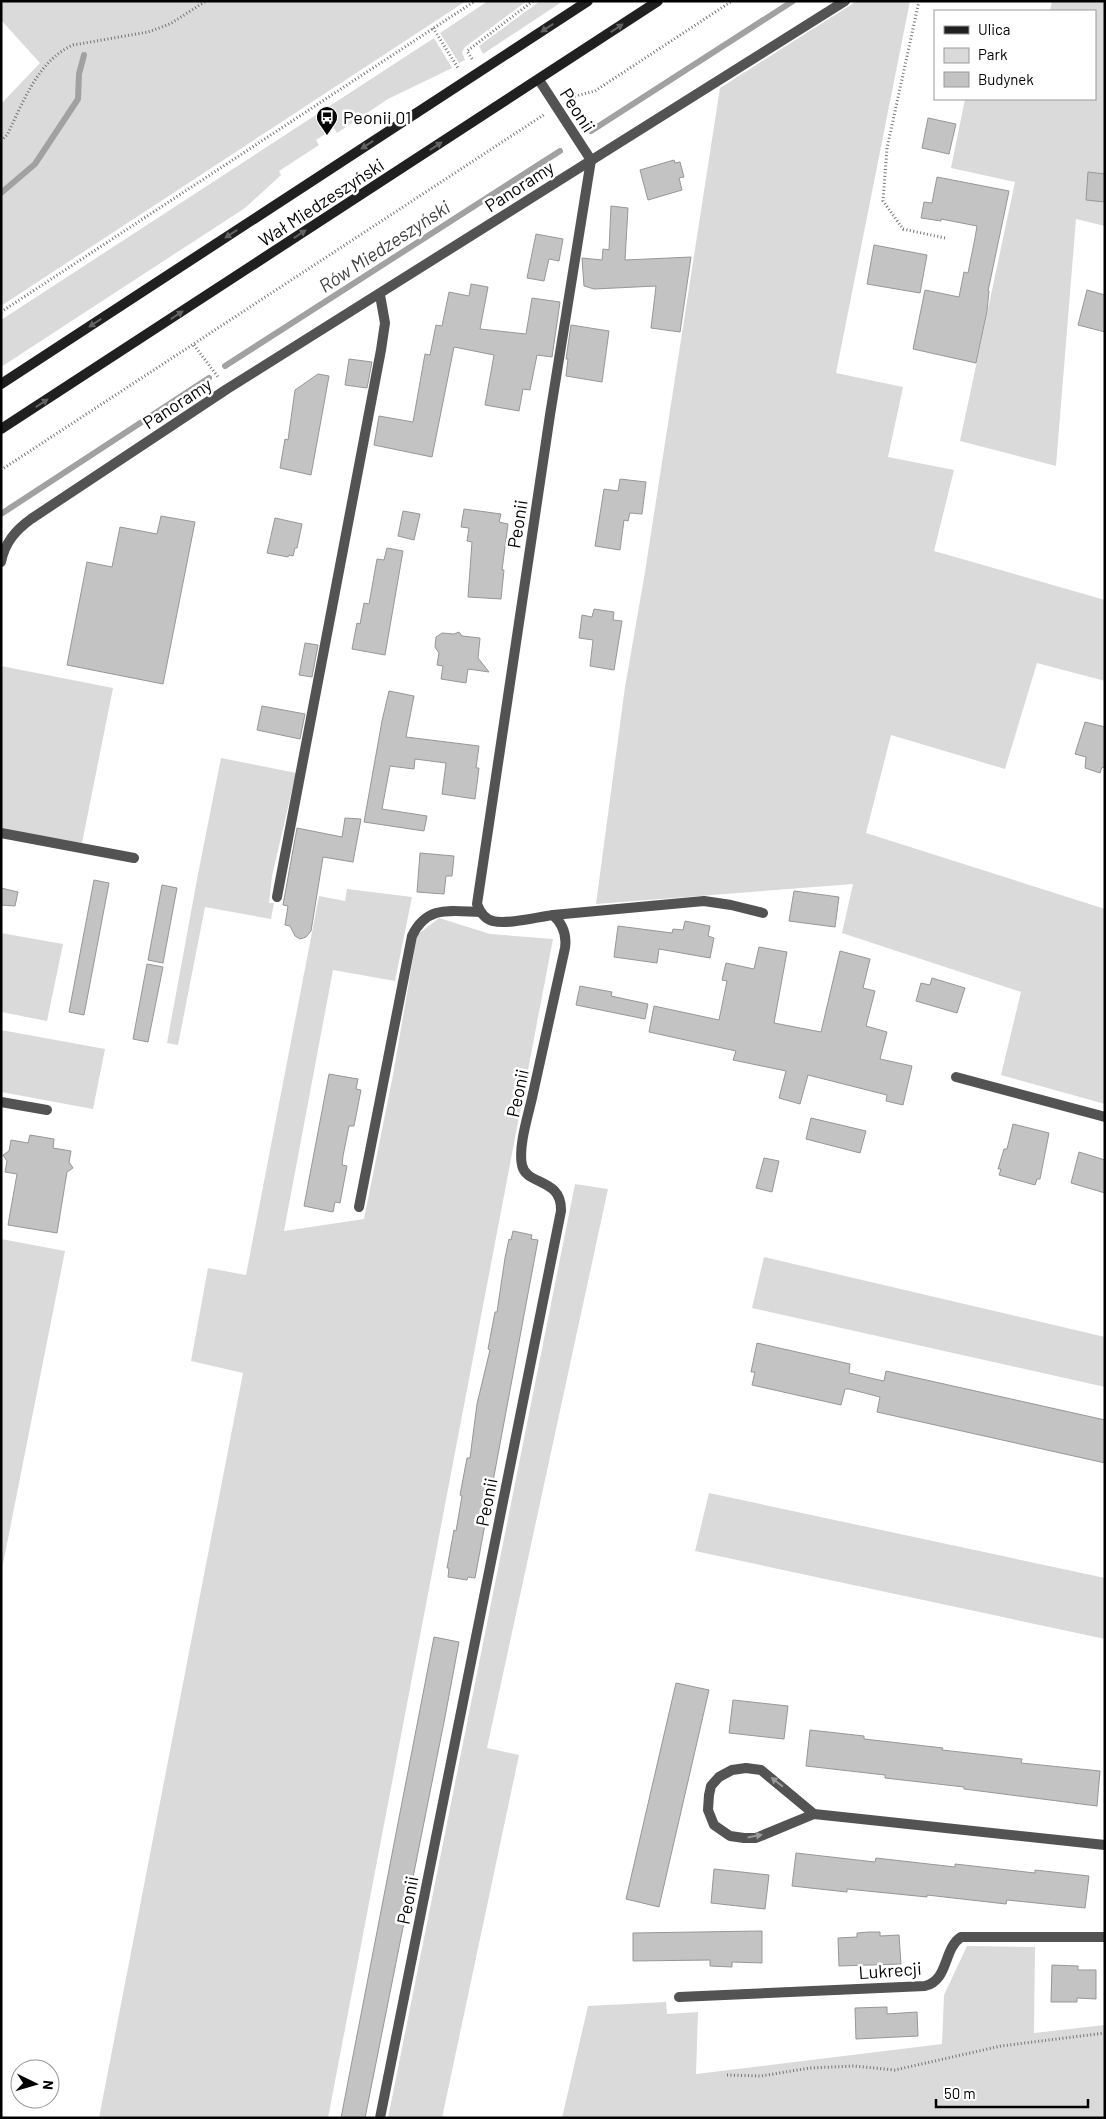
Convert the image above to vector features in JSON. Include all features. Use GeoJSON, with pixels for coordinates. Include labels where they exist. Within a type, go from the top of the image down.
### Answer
{"type":"FeatureCollection","features":[{"type":"Feature","properties":{"kind":"main road","name":"Wał Miedzeszyński"},"geometry":{"type":"LineString","coordinates":[[1,384],[588,1]]}},
{"type":"Feature","properties":{"kind":"main road","name":"Wał Miedzeszyński"},"geometry":{"type":"LineString","coordinates":[[1,429],[658,1]]}},
{"type":"Feature","properties":{"kind":"street","name":"Panoramy"},"geometry":{"type":"LineString","coordinates":[[1,562],[6,547],[16,529],[227,389],[380,295],[845,1]]}},
{"type":"Feature","properties":{"kind":"street","name":"Peonii"},"geometry":{"type":"LineString","coordinates":[[480,912],[477,904],[477,893],[591,160],[539,80]]}},
{"type":"Feature","properties":{"kind":"street"},"geometry":{"type":"LineString","coordinates":[[277,897],[381,350],[385,323],[380,295]]}},
{"type":"Feature","properties":{"kind":"street"},"geometry":{"type":"LineString","coordinates":[[1,833],[134,858]]}},
{"type":"Feature","properties":{"kind":"street"},"geometry":{"type":"LineString","coordinates":[[359,1207],[412,936],[417,926],[428,915],[447,911],[480,912],[492,921],[503,922],[553,915],[704,901],[763,913]]}},
{"type":"Feature","properties":{"kind":"street","name":"Peonii"},"geometry":{"type":"LineString","coordinates":[[380,2118],[561,1212],[561,1204],[556,1192],[527,1174],[521,1164],[528,1117],[565,948],[566,939],[563,927],[553,915]]}},
{"type":"Feature","properties":{"kind":"street"},"geometry":{"type":"LineString","coordinates":[[956,1077],[1105,1117]]}},
{"type":"Feature","properties":{"kind":"street"},"geometry":{"type":"LineString","coordinates":[[1,1102],[47,1110]]}},
{"type":"Feature","properties":{"kind":"street"},"geometry":{"type":"LineString","coordinates":[[814,1814],[761,1770],[746,1768],[732,1770],[719,1777],[711,1786],[708,1810],[714,1826],[730,1836],[756,1838],[814,1814],[1105,1846]]}},
{"type":"Feature","properties":{"kind":"street","name":"Lukrecji"},"geometry":{"type":"LineString","coordinates":[[679,1996],[925,1986],[939,1978],[955,1943],[961,1937],[1105,1937]]}},
{"type":"Feature","properties":{"kind":"path"},"geometry":{"type":"LineString","coordinates":[[1,140],[7,135],[32,83],[62,50],[73,45],[148,32],[170,24],[206,1]]}},
{"type":"Feature","properties":{"kind":"path"},"geometry":{"type":"LineString","coordinates":[[1,312],[476,1]]}},
{"type":"Feature","properties":{"kind":"path"},"geometry":{"type":"LineString","coordinates":[[472,60],[467,51],[533,1]]}},
{"type":"Feature","properties":{"kind":"path"},"geometry":{"type":"LineString","coordinates":[[1,470],[519,132],[567,98],[595,91],[732,1]]}},
{"type":"Feature","properties":{"kind":"path"},"geometry":{"type":"LineString","coordinates":[[919,1],[887,148],[884,201],[903,229],[945,238]]}},
{"type":"Feature","properties":{"kind":"path"},"geometry":{"type":"LineString","coordinates":[[433,28],[458,68]]}},
{"type":"Feature","properties":{"kind":"path"},"geometry":{"type":"LineString","coordinates":[[194,345],[227,389]]}},
{"type":"Feature","properties":{"kind":"path"},"geometry":{"type":"LineString","coordinates":[[727,2075],[760,2076],[810,2068],[854,2066],[895,2070],[1001,2046],[1105,2033]]}},
{"type":"Feature","properties":{"kind":"green space"},"geometry":{"type":"Polygon","coordinates":[[[1,1],[466,1],[1,306],[1,104],[40,63],[1,20],[1,1]]]}},
{"type":"Feature","properties":{"kind":"green space"},"geometry":{"type":"Polygon","coordinates":[[[488,1],[527,1],[465,47],[462,52],[465,60],[459,63],[440,33],[488,1]]]}},
{"type":"Feature","properties":{"kind":"green space"},"geometry":{"type":"Polygon","coordinates":[[[540,1],[563,1],[483,54],[479,46],[540,1]]]}},
{"type":"Feature","properties":{"kind":"green space"},"geometry":{"type":"Polygon","coordinates":[[[857,1],[910,1],[836,373],[903,387],[888,457],[954,470],[934,551],[1105,600],[1105,681],[1037,663],[1005,769],[891,735],[866,833],[1105,909],[1105,1104],[1001,1075],[1021,992],[842,933],[853,884],[596,904],[625,687],[645,572],[720,88],[857,1]]]}},
{"type":"Feature","properties":{"kind":"green space"},"geometry":{"type":"Polygon","coordinates":[[[1052,1],[1105,1],[1105,226],[1076,219],[1056,466],[960,441],[1015,182],[951,168],[965,100],[1096,100],[1096,10],[1050,10],[1052,1]]]}},
{"type":"Feature","properties":{"kind":"green space"},"geometry":{"type":"Polygon","coordinates":[[[434,38],[452,68],[388,99],[337,133],[334,128],[316,140],[319,145],[279,171],[281,175],[245,208],[1,367],[1,320],[434,38]]]}},
{"type":"Feature","properties":{"kind":"green space"},"geometry":{"type":"Polygon","coordinates":[[[1,666],[113,688],[82,843],[1,829],[1,666]]]}},
{"type":"Feature","properties":{"kind":"green space"},"geometry":{"type":"Polygon","coordinates":[[[221,758],[296,773],[272,876],[269,903],[274,903],[271,919],[205,907],[178,1045],[167,1043],[221,758]]]}},
{"type":"Feature","properties":{"kind":"green space"},"geometry":{"type":"Polygon","coordinates":[[[347,889],[412,897],[395,981],[333,970],[284,1231],[364,1219],[393,1075],[417,935],[439,918],[490,934],[553,939],[328,2118],[99,2118],[243,1373],[191,1361],[208,1268],[246,1275],[319,896],[345,901],[347,889]]]}},
{"type":"Feature","properties":{"kind":"green space"},"geometry":{"type":"Polygon","coordinates":[[[1,933],[63,944],[47,1021],[1,1012],[1,933]]]}},
{"type":"Feature","properties":{"kind":"green space"},"geometry":{"type":"Polygon","coordinates":[[[1,1030],[105,1049],[93,1109],[1,1092],[1,1030]]]}},
{"type":"Feature","properties":{"kind":"green space"},"geometry":{"type":"Polygon","coordinates":[[[575,1184],[608,1189],[487,1748],[519,1755],[442,2118],[388,2118],[575,1184]]]}},
{"type":"Feature","properties":{"kind":"green space"},"geometry":{"type":"Polygon","coordinates":[[[1,1239],[65,1251],[1,1574],[1,1239]]]}},
{"type":"Feature","properties":{"kind":"green space"},"geometry":{"type":"Polygon","coordinates":[[[764,1257],[1105,1337],[1105,1387],[752,1308],[764,1257]]]}},
{"type":"Feature","properties":{"kind":"green space"},"geometry":{"type":"Polygon","coordinates":[[[709,1493],[1105,1578],[1105,1639],[695,1551],[709,1493]]]}},
{"type":"Feature","properties":{"kind":"green space"},"geometry":{"type":"Polygon","coordinates":[[[967,1946],[1035,1947],[1034,2033],[1105,2025],[1105,2118],[562,2118],[588,2006],[666,2002],[667,2014],[698,2012],[696,2074],[942,2044],[944,1995],[967,1946]]]}},
{"type":"Feature","properties":{"kind":"building"},"geometry":{"type":"Polygon","coordinates":[[[928,118],[956,124],[949,154],[922,148],[928,118]]]}},
{"type":"Feature","properties":{"kind":"building"},"geometry":{"type":"Polygon","coordinates":[[[674,160],[675,163],[680,162],[684,177],[679,178],[682,190],[648,200],[640,170],[674,160]]]}},
{"type":"Feature","properties":{"kind":"building"},"geometry":{"type":"Polygon","coordinates":[[[1088,172],[1105,174],[1105,202],[1086,200],[1088,172]]]}},
{"type":"Feature","properties":{"kind":"building"},"geometry":{"type":"Polygon","coordinates":[[[937,177],[1009,191],[988,291],[987,311],[976,363],[913,349],[925,290],[959,297],[964,272],[968,273],[977,226],[941,219],[941,221],[921,218],[924,202],[932,203],[937,177]]]}},
{"type":"Feature","properties":{"kind":"building"},"geometry":{"type":"Polygon","coordinates":[[[611,206],[628,208],[625,260],[691,257],[680,332],[651,328],[656,286],[594,289],[584,286],[582,258],[602,260],[603,249],[609,250],[611,206]]]}},
{"type":"Feature","properties":{"kind":"building"},"geometry":{"type":"Polygon","coordinates":[[[536,234],[563,239],[559,261],[549,259],[544,281],[527,278],[536,234]]]}},
{"type":"Feature","properties":{"kind":"building"},"geometry":{"type":"Polygon","coordinates":[[[874,245],[927,255],[920,293],[867,284],[874,245]]]}},
{"type":"Feature","properties":{"kind":"building"},"geometry":{"type":"Polygon","coordinates":[[[471,284],[488,287],[480,329],[526,334],[532,298],[560,302],[552,357],[537,355],[530,390],[523,389],[519,411],[485,405],[494,355],[454,347],[432,457],[374,445],[379,416],[413,422],[425,354],[430,355],[436,325],[442,326],[449,292],[469,296],[471,284]]]}},
{"type":"Feature","properties":{"kind":"building"},"geometry":{"type":"Polygon","coordinates":[[[1087,290],[1105,295],[1105,332],[1078,325],[1087,290]]]}},
{"type":"Feature","properties":{"kind":"building"},"geometry":{"type":"Polygon","coordinates":[[[571,325],[609,331],[602,382],[566,376],[568,359],[566,359],[571,325]]]}},
{"type":"Feature","properties":{"kind":"building"},"geometry":{"type":"Polygon","coordinates":[[[349,359],[372,362],[367,388],[345,385],[349,359]]]}},
{"type":"Feature","properties":{"kind":"building"},"geometry":{"type":"Polygon","coordinates":[[[318,374],[329,376],[311,475],[280,468],[285,439],[288,440],[295,390],[318,374]]]}},
{"type":"Feature","properties":{"kind":"building"},"geometry":{"type":"Polygon","coordinates":[[[620,479],[646,482],[642,514],[630,513],[628,521],[624,520],[620,550],[595,546],[604,489],[618,491],[620,479]]]}},
{"type":"Feature","properties":{"kind":"building"},"geometry":{"type":"Polygon","coordinates":[[[464,509],[501,514],[499,522],[508,524],[502,570],[504,570],[501,599],[468,597],[472,542],[467,541],[469,528],[461,527],[464,509]]]}},
{"type":"Feature","properties":{"kind":"building"},"geometry":{"type":"Polygon","coordinates":[[[403,511],[420,514],[414,540],[398,536],[403,511]]]}},
{"type":"Feature","properties":{"kind":"building"},"geometry":{"type":"Polygon","coordinates":[[[161,516],[195,522],[163,684],[67,665],[87,562],[112,567],[120,527],[157,534],[161,516]]]}},
{"type":"Feature","properties":{"kind":"building"},"geometry":{"type":"Polygon","coordinates":[[[275,518],[302,524],[297,548],[295,548],[293,556],[289,555],[288,557],[267,553],[275,518]]]}},
{"type":"Feature","properties":{"kind":"building"},"geometry":{"type":"Polygon","coordinates":[[[387,548],[403,551],[385,655],[352,649],[357,623],[360,624],[364,603],[369,604],[377,559],[384,560],[387,548]]]}},
{"type":"Feature","properties":{"kind":"building"},"geometry":{"type":"Polygon","coordinates":[[[594,609],[614,612],[613,620],[622,621],[614,670],[590,666],[593,640],[579,638],[582,615],[592,617],[594,609]]]}},
{"type":"Feature","properties":{"kind":"building"},"geometry":{"type":"Polygon","coordinates":[[[459,632],[462,636],[480,638],[478,658],[489,672],[468,669],[466,683],[441,679],[443,666],[437,665],[439,653],[435,647],[436,637],[442,633],[454,634],[459,632]]]}},
{"type":"Feature","properties":{"kind":"building"},"geometry":{"type":"Polygon","coordinates":[[[305,643],[318,645],[312,677],[299,675],[305,643]]]}},
{"type":"Feature","properties":{"kind":"building"},"geometry":{"type":"Polygon","coordinates":[[[389,691],[414,696],[406,737],[479,746],[476,768],[479,768],[475,799],[442,794],[446,763],[415,759],[414,769],[390,766],[382,809],[427,816],[424,831],[364,822],[389,691]]]}},
{"type":"Feature","properties":{"kind":"building"},"geometry":{"type":"Polygon","coordinates":[[[262,706],[305,714],[300,739],[257,730],[262,706]]]}},
{"type":"Feature","properties":{"kind":"building"},"geometry":{"type":"Polygon","coordinates":[[[1085,722],[1105,727],[1105,768],[1102,767],[1100,773],[1085,768],[1086,757],[1075,754],[1085,722]]]}},
{"type":"Feature","properties":{"kind":"building"},"geometry":{"type":"Polygon","coordinates":[[[345,818],[361,819],[353,862],[323,857],[311,931],[306,937],[300,939],[295,936],[290,926],[285,925],[288,906],[283,905],[297,828],[342,837],[345,818]]]}},
{"type":"Feature","properties":{"kind":"building"},"geometry":{"type":"Polygon","coordinates":[[[420,853],[454,856],[452,876],[446,876],[444,894],[417,892],[420,853]]]}},
{"type":"Feature","properties":{"kind":"building"},"geometry":{"type":"Polygon","coordinates":[[[94,880],[109,883],[84,1015],[69,1012],[94,880]]]}},
{"type":"Feature","properties":{"kind":"building"},"geometry":{"type":"Polygon","coordinates":[[[162,885],[177,888],[163,963],[148,960],[162,885]]]}},
{"type":"Feature","properties":{"kind":"building"},"geometry":{"type":"Polygon","coordinates":[[[1,888],[18,892],[15,906],[1,905],[1,888]]]}},
{"type":"Feature","properties":{"kind":"building"},"geometry":{"type":"Polygon","coordinates":[[[794,891],[839,897],[835,927],[789,921],[794,891]]]}},
{"type":"Feature","properties":{"kind":"building"},"geometry":{"type":"Polygon","coordinates":[[[685,921],[710,926],[708,936],[714,938],[710,958],[659,949],[657,963],[614,957],[618,926],[672,933],[673,929],[683,930],[685,921]]]}},
{"type":"Feature","properties":{"kind":"building"},"geometry":{"type":"Polygon","coordinates":[[[759,947],[787,952],[774,1023],[821,1032],[840,951],[870,959],[863,988],[875,991],[866,1026],[887,1032],[880,1059],[912,1066],[903,1105],[886,1101],[887,1095],[808,1075],[800,1104],[779,1098],[786,1071],[733,1060],[736,1051],[649,1032],[654,1006],[719,1020],[727,981],[722,980],[726,963],[754,969],[759,947]]]}},
{"type":"Feature","properties":{"kind":"building"},"geometry":{"type":"Polygon","coordinates":[[[147,964],[163,967],[148,1042],[133,1039],[147,964]]]}},
{"type":"Feature","properties":{"kind":"building"},"geometry":{"type":"Polygon","coordinates":[[[932,978],[965,988],[957,1013],[916,1001],[921,983],[930,985],[932,978]]]}},
{"type":"Feature","properties":{"kind":"building"},"geometry":{"type":"Polygon","coordinates":[[[580,986],[612,992],[611,996],[648,1004],[645,1019],[576,1005],[580,986]]]}},
{"type":"Feature","properties":{"kind":"building"},"geometry":{"type":"Polygon","coordinates":[[[329,1074],[358,1079],[356,1089],[361,1090],[354,1126],[349,1126],[343,1156],[342,1165],[347,1166],[340,1203],[335,1202],[333,1212],[304,1206],[329,1074]]]}},
{"type":"Feature","properties":{"kind":"building"},"geometry":{"type":"Polygon","coordinates":[[[811,1118],[866,1131],[860,1153],[806,1139],[811,1118]]]}},
{"type":"Feature","properties":{"kind":"building"},"geometry":{"type":"Polygon","coordinates":[[[1013,1124],[1049,1133],[1040,1179],[1037,1179],[1035,1185],[999,1175],[1001,1169],[998,1169],[1004,1149],[1007,1149],[1013,1124]]]}},
{"type":"Feature","properties":{"kind":"building"},"geometry":{"type":"Polygon","coordinates":[[[30,1135],[54,1139],[53,1148],[71,1151],[69,1162],[73,1168],[67,1172],[57,1233],[8,1225],[17,1174],[5,1172],[7,1161],[3,1155],[9,1151],[11,1140],[28,1143],[30,1135]]]}},
{"type":"Feature","properties":{"kind":"building"},"geometry":{"type":"Polygon","coordinates":[[[1079,1152],[1105,1160],[1105,1193],[1071,1183],[1079,1152]]]}},
{"type":"Feature","properties":{"kind":"building"},"geometry":{"type":"Polygon","coordinates":[[[764,1158],[779,1161],[772,1192],[756,1188],[764,1158]]]}},
{"type":"Feature","properties":{"kind":"building"},"geometry":{"type":"Polygon","coordinates":[[[513,1231],[532,1235],[531,1239],[538,1240],[475,1578],[468,1577],[467,1580],[448,1577],[449,1568],[447,1568],[454,1530],[456,1531],[467,1458],[470,1458],[477,1404],[490,1350],[488,1349],[495,1312],[497,1312],[505,1258],[509,1239],[511,1240],[513,1231]]]}},
{"type":"Feature","properties":{"kind":"building"},"geometry":{"type":"Polygon","coordinates":[[[757,1343],[850,1364],[849,1373],[879,1380],[884,1381],[886,1371],[1105,1420],[1105,1463],[877,1412],[880,1397],[849,1389],[845,1389],[841,1405],[752,1385],[755,1372],[751,1372],[757,1343]]]}},
{"type":"Feature","properties":{"kind":"building"},"geometry":{"type":"Polygon","coordinates":[[[434,1637],[459,1642],[445,1717],[365,2118],[341,2118],[434,1637]]]}},
{"type":"Feature","properties":{"kind":"building"},"geometry":{"type":"Polygon","coordinates":[[[676,1683],[709,1690],[659,1907],[626,1899],[676,1683]]]}},
{"type":"Feature","properties":{"kind":"building"},"geometry":{"type":"Polygon","coordinates":[[[733,1700],[788,1706],[784,1739],[729,1733],[733,1700]]]}},
{"type":"Feature","properties":{"kind":"building"},"geometry":{"type":"Polygon","coordinates":[[[810,1730],[864,1736],[864,1739],[943,1748],[942,1750],[1022,1759],[1021,1763],[1100,1771],[1097,1806],[885,1778],[885,1775],[806,1766],[810,1730]]]}},
{"type":"Feature","properties":{"kind":"building"},"geometry":{"type":"Polygon","coordinates":[[[796,1853],[875,1862],[876,1858],[955,1867],[955,1864],[1035,1873],[1035,1870],[1089,1876],[1085,1908],[1007,1900],[1006,1904],[927,1895],[927,1897],[847,1889],[847,1892],[792,1886],[796,1853]]]}},
{"type":"Feature","properties":{"kind":"building"},"geometry":{"type":"Polygon","coordinates":[[[714,1869],[769,1875],[765,1909],[711,1903],[714,1869]]]}},
{"type":"Feature","properties":{"kind":"building"},"geometry":{"type":"Polygon","coordinates":[[[762,1931],[762,1963],[732,1962],[732,1967],[710,1966],[710,1960],[633,1961],[633,1933],[762,1931]]]}},
{"type":"Feature","properties":{"kind":"building"},"geometry":{"type":"Polygon","coordinates":[[[880,1932],[880,1936],[899,1935],[901,1964],[839,1966],[838,1938],[857,1937],[857,1933],[880,1932]]]}},
{"type":"Feature","properties":{"kind":"building"},"geometry":{"type":"Polygon","coordinates":[[[1052,1965],[1078,1966],[1078,1970],[1096,1970],[1096,1999],[1077,1998],[1077,2002],[1051,2002],[1052,1965]]]}},
{"type":"Feature","properties":{"kind":"building"},"geometry":{"type":"Polygon","coordinates":[[[887,2007],[887,2014],[917,2012],[918,2036],[856,2039],[855,2008],[887,2007]]]}},
{"type":"Feature","properties":{"kind":"waterway","name":"Rów Miedzeszyński"},"geometry":{"type":"LineString","coordinates":[[591,131],[793,1]]}},
{"type":"Feature","properties":{"kind":"waterway"},"geometry":{"type":"LineString","coordinates":[[1,193],[35,164],[78,99],[79,74],[84,55]]}},
{"type":"Feature","properties":{"kind":"waterway","name":"Rów Miedzeszyński"},"geometry":{"type":"LineString","coordinates":[[225,366],[560,151]]}},
{"type":"Feature","properties":{"kind":"waterway","name":"Rów Miedzeszyński"},"geometry":{"type":"LineString","coordinates":[[1,514],[209,378]]}},
{"type":"Feature","properties":{"kind":"place","name":"Peonii 01"},"geometry":{"type":"Point","coordinates":[327,136]}}]}
